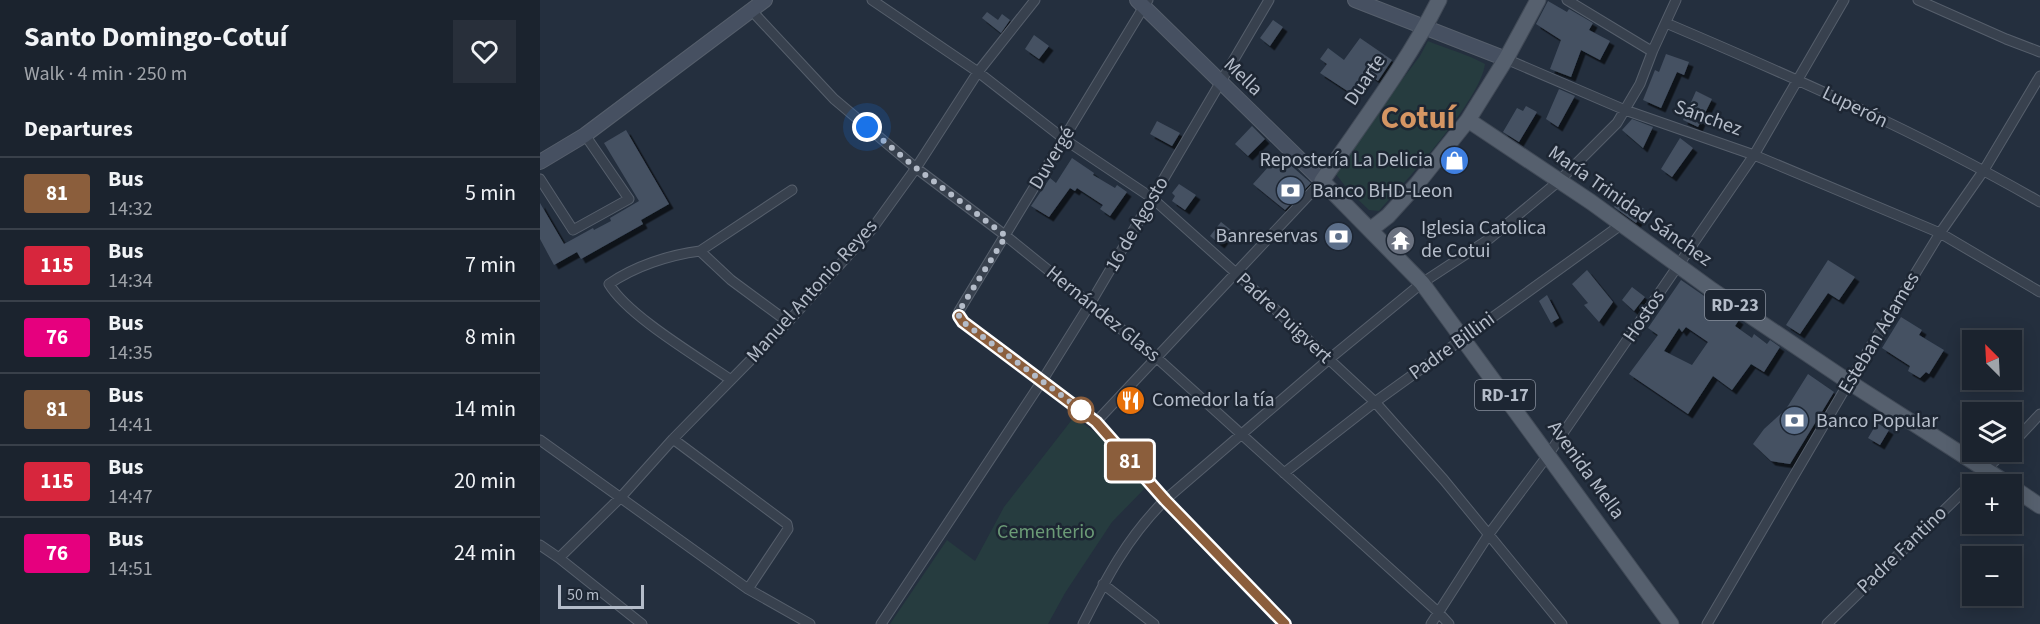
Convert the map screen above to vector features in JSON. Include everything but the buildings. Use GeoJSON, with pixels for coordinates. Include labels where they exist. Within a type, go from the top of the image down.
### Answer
{"type":"FeatureCollection","features":[{"type":"Feature","properties":{"kind":"main road"},"geometry":{"type":"LineString","coordinates":[[540,162],[585,135],[765,0]]}},
{"type":"Feature","properties":{"kind":"main road","name":"Sánchez"},"geometry":{"type":"LineString","coordinates":[[1355,0],[1506,59]]}},
{"type":"Feature","properties":{"kind":"main road","name":"Duarte"},"geometry":{"type":"LineString","coordinates":[[1322,182],[1425,28],[1438,0]]}},
{"type":"Feature","properties":{"kind":"main road"},"geometry":{"type":"LineString","coordinates":[[1370,230],[1388,216],[1417,184],[1468,120],[1506,59],[1538,0]]}},
{"type":"Feature","properties":{"kind":"main road","name":"Mella"},"geometry":{"type":"LineString","coordinates":[[1143,2],[1322,182]]}},
{"type":"Feature","properties":{"kind":"main road","name":"María Trinidad Sánchez"},"geometry":{"type":"LineString","coordinates":[[1468,120],[1560,180],[1678,266],[1849,382],[1992,474]]}},
{"type":"Feature","properties":{"kind":"main road","name":"Avenida Mella"},"geometry":{"type":"LineString","coordinates":[[1322,182],[1422,283],[1671,624]]}},
{"type":"Feature","properties":{"kind":"main road","name":"María Trinidad Sánchez"},"geometry":{"type":"LineString","coordinates":[[2022,494],[2040,506]]}},
{"type":"Feature","properties":{"kind":"street","name":"Padre Puigvert"},"geometry":{"type":"LineString","coordinates":[[872,0],[978,72],[1064,139],[1152,198],[1236,273],[1375,402],[1489,534],[1562,624]]}},
{"type":"Feature","properties":{"kind":"street","name":"Manuel Antonio Reyes"},"geometry":{"type":"LineString","coordinates":[[559,558],[621,497],[673,438],[788,322],[872,229],[916,168],[978,72],[1035,0]]}},
{"type":"Feature","properties":{"kind":"street","name":"16 de Agosto"},"geometry":{"type":"LineString","coordinates":[[881,624],[1042,381],[1090,304],[1269,0]]}},
{"type":"Feature","properties":{"kind":"street"},"geometry":{"type":"LineString","coordinates":[[1567,0],[1648,50],[1653,50]]}},
{"type":"Feature","properties":{"kind":"street"},"geometry":{"type":"LineString","coordinates":[[1083,624],[1117,559],[1149,516],[1165,500],[1328,360],[1422,283],[1489,239],[1560,180],[1617,123],[1640,84],[1676,0]]}},
{"type":"Feature","properties":{"kind":"street","name":"Hostos"},"geometry":{"type":"LineString","coordinates":[[1431,624],[1489,534],[1548,455],[1754,155],[1844,0]]}},
{"type":"Feature","properties":{"kind":"street"},"geometry":{"type":"LineString","coordinates":[[1918,0],[2040,52]]}},
{"type":"Feature","properties":{"kind":"street","name":"Duvergé"},"geometry":{"type":"LineString","coordinates":[[1042,381],[963,322],[959,311],[1064,139],[1143,2]]}},
{"type":"Feature","properties":{"kind":"street","name":"Hernández Glass"},"geometry":{"type":"LineString","coordinates":[[752,11],[834,99],[916,168],[1006,236],[1157,358],[1449,624]]}},
{"type":"Feature","properties":{"kind":"street","name":"Luperón"},"geometry":{"type":"LineString","coordinates":[[1666,22],[1798,79],[1984,170],[2040,202]]}},
{"type":"Feature","properties":{"kind":"street","name":"Sánchez"},"geometry":{"type":"LineString","coordinates":[[1506,59],[1626,110],[1754,155],[1940,233],[2040,292]]}},
{"type":"Feature","properties":{"kind":"street","name":"Esteban Adames"},"geometry":{"type":"LineString","coordinates":[[1707,624],[1849,382],[1940,233],[1984,170],[2040,76]]}},
{"type":"Feature","properties":{"kind":"street"},"geometry":{"type":"LineString","coordinates":[[540,179],[573,230],[629,199],[585,135]]}},
{"type":"Feature","properties":{"kind":"street"},"geometry":{"type":"LineString","coordinates":[[1096,422],[1322,182]]}},
{"type":"Feature","properties":{"kind":"street"},"geometry":{"type":"LineString","coordinates":[[731,380],[644,319],[616,295],[609,284],[633,270],[681,254],[700,252],[792,190]]}},
{"type":"Feature","properties":{"kind":"street","name":"Padre Billini"},"geometry":{"type":"LineString","coordinates":[[1284,473],[1375,402],[1622,224]]}},
{"type":"Feature","properties":{"kind":"street"},"geometry":{"type":"LineString","coordinates":[[700,252],[731,280],[788,322]]}},
{"type":"Feature","properties":{"kind":"street"},"geometry":{"type":"LineString","coordinates":[[1042,381],[1096,422],[1165,500],[1285,624]]}},
{"type":"Feature","properties":{"kind":"street"},"geometry":{"type":"LineString","coordinates":[[2022,433],[2040,414]]}},
{"type":"Feature","properties":{"kind":"street"},"geometry":{"type":"LineString","coordinates":[[673,438],[787,524],[788,529],[748,589]]}},
{"type":"Feature","properties":{"kind":"street"},"geometry":{"type":"LineString","coordinates":[[540,440],[748,589],[810,624]]}},
{"type":"Feature","properties":{"kind":"street","name":"Padre Fantino"},"geometry":{"type":"LineString","coordinates":[[1827,624],[1994,462]]}},
{"type":"Feature","properties":{"kind":"street"},"geometry":{"type":"LineString","coordinates":[[540,545],[642,624]]}},
{"type":"Feature","properties":{"kind":"street"},"geometry":{"type":"LineString","coordinates":[[1103,584],[1154,624]]}},
{"type":"Feature","properties":{"kind":"green space"},"geometry":{"type":"Polygon","coordinates":[[[1428,41],[1485,64],[1480,80],[1456,119],[1423,161],[1379,211],[1369,210],[1349,191],[1335,173],[1357,139],[1420,56],[1428,41]]]}},
{"type":"Feature","properties":{"kind":"green space","name":"Cementerio"},"geometry":{"type":"Polygon","coordinates":[[[1074,417],[1096,433],[1148,485],[1112,522],[1065,593],[1048,624],[890,624],[947,540],[975,561],[1004,507],[1074,417]]]}},
{"type":"Feature","properties":{"kind":"bus line","name":"81"},"geometry":{"type":"LineString","coordinates":[[959,316],[963,322],[1096,422],[1165,500],[1285,624]]}},
{"type":"Feature","properties":{"kind":"place","name":"Repostería La Delicia"},"geometry":{"type":"Point","coordinates":[1454,160]}},
{"type":"Feature","properties":{"kind":"place","name":"Banco BHD-Leon"},"geometry":{"type":"Point","coordinates":[1291,191]}},
{"type":"Feature","properties":{"kind":"place","name":"Banreservas"},"geometry":{"type":"Point","coordinates":[1339,236]}},
{"type":"Feature","properties":{"kind":"place","name":"Iglesia Catolica de Cotui"},"geometry":{"type":"Point","coordinates":[1400,240]}},
{"type":"Feature","properties":{"kind":"place","name":"Comedor la tía"},"geometry":{"type":"Point","coordinates":[1131,400]}},
{"type":"Feature","properties":{"kind":"place","name":"Banco Popular"},"geometry":{"type":"Point","coordinates":[1795,421]}},
{"type":"Feature","properties":{"kind":"district","name":"Cotuí"},"geometry":{"type":"Point","coordinates":[1418,118]}},
{"type":"Feature","properties":{"kind":"route"},"geometry":{"type":"LineString","coordinates":[[867,127],[916,168],[1006,236],[959,311],[959,316],[963,322],[1081,410]]}}]}
